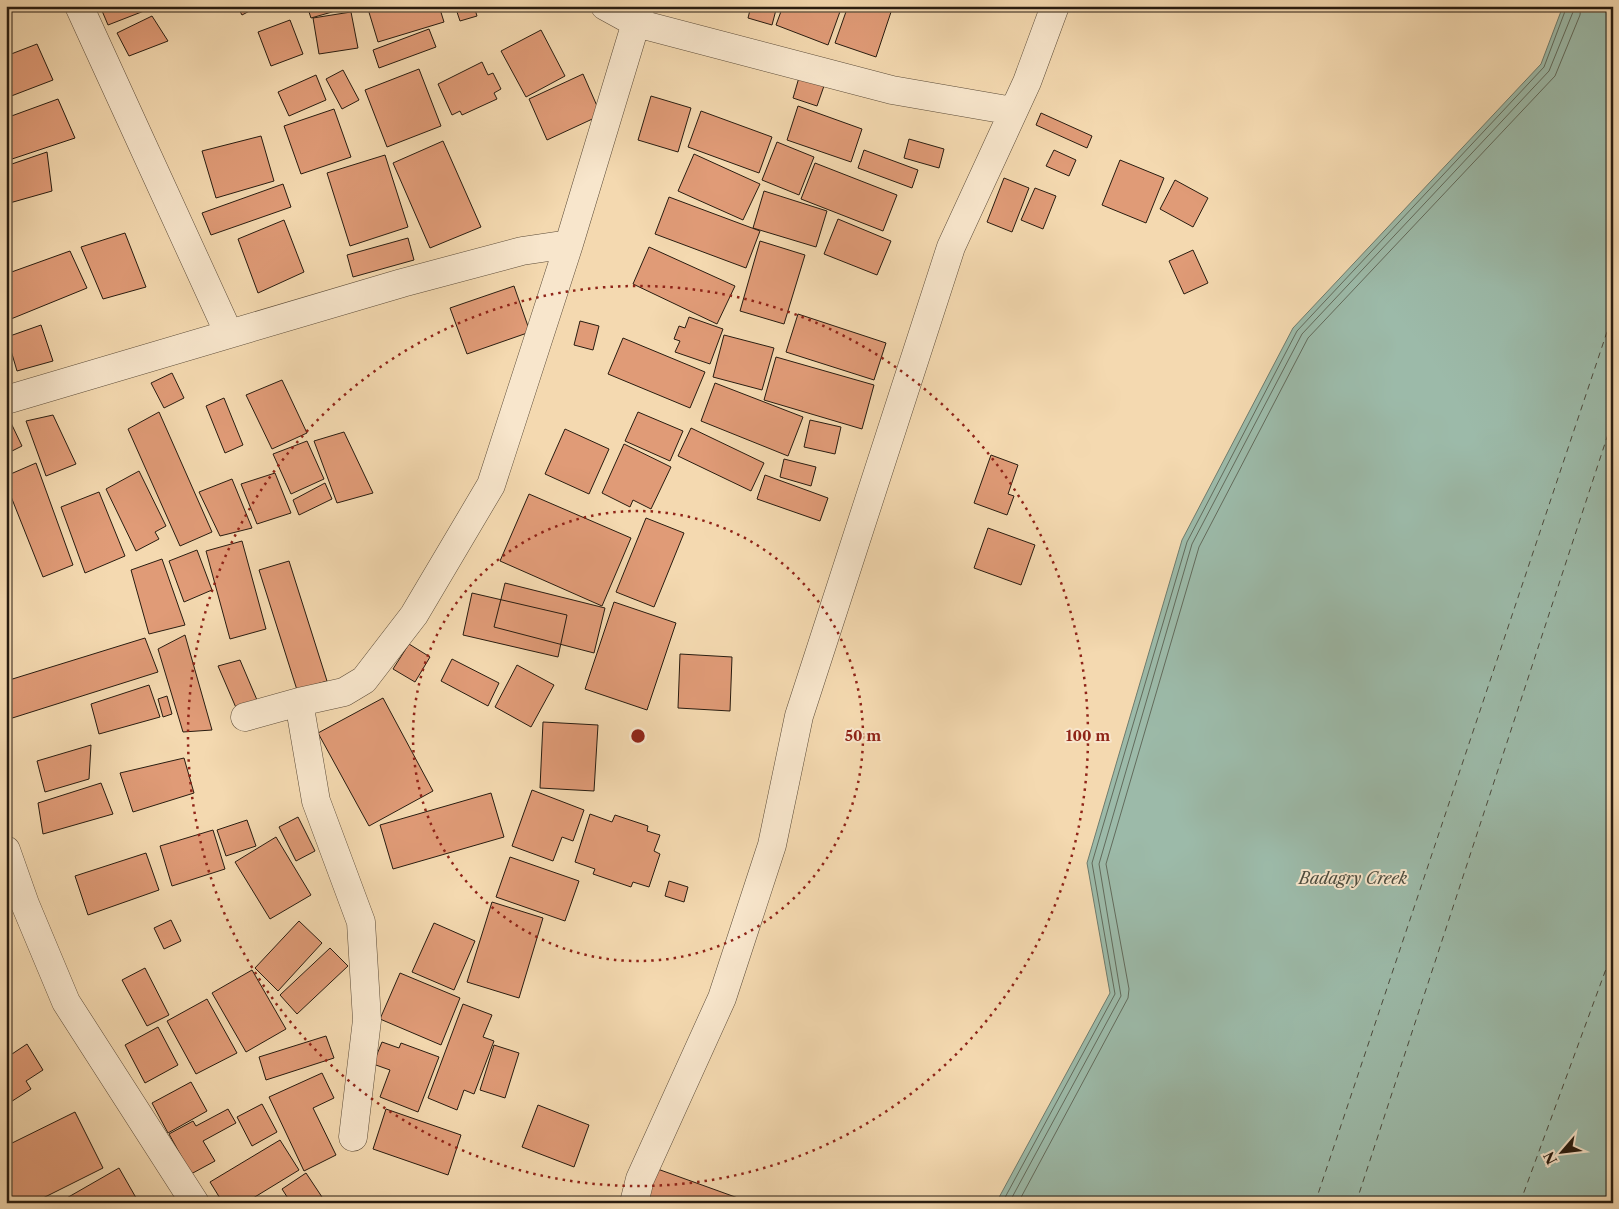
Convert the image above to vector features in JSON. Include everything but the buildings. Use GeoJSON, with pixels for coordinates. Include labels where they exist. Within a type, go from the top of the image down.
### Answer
{"type":"FeatureCollection","features":[{"type":"Feature","properties":{"kind":"street"},"geometry":{"type":"LineString","coordinates":[[79,6],[230,334]]}},
{"type":"Feature","properties":{"kind":"street"},"geometry":{"type":"LineString","coordinates":[[605,6],[638,14],[892,90],[1013,112]]}},
{"type":"Feature","properties":{"kind":"street"},"geometry":{"type":"LineString","coordinates":[[634,1203],[640,1179],[722,998],[772,845],[799,716],[951,247],[1027,82],[1055,6]]}},
{"type":"Feature","properties":{"kind":"street"},"geometry":{"type":"LineString","coordinates":[[245,717],[344,692],[364,680],[414,615],[487,493],[570,244],[638,14]]}},
{"type":"Feature","properties":{"kind":"street"},"geometry":{"type":"LineString","coordinates":[[6,400],[402,283],[522,252],[570,244]]}},
{"type":"Feature","properties":{"kind":"street"},"geometry":{"type":"LineString","coordinates":[[299,702],[316,801],[361,922],[367,1020],[353,1137]]}},
{"type":"Feature","properties":{"kind":"street"},"geometry":{"type":"LineString","coordinates":[[6,850],[25,904],[66,1002],[195,1203]]}},
{"type":"Feature","properties":{"kind":"water","name":"Badagry Creek"},"geometry":{"type":"Polygon","coordinates":[[[1563,6],[1613,6],[1613,1203],[996,1203],[1110,993],[1087,863],[1182,540],[1293,328],[1541,64],[1563,6]]]}},
{"type":"Feature","properties":{"kind":"ferry route"},"geometry":{"type":"LineString","coordinates":[[1315,1203],[1613,314]]}},
{"type":"Feature","properties":{"kind":"ferry route"},"geometry":{"type":"LineString","coordinates":[[1356,1203],[1613,419]]}},
{"type":"Feature","properties":{"kind":"ferry route"},"geometry":{"type":"LineString","coordinates":[[1520,1203],[1613,950]]}}]}
